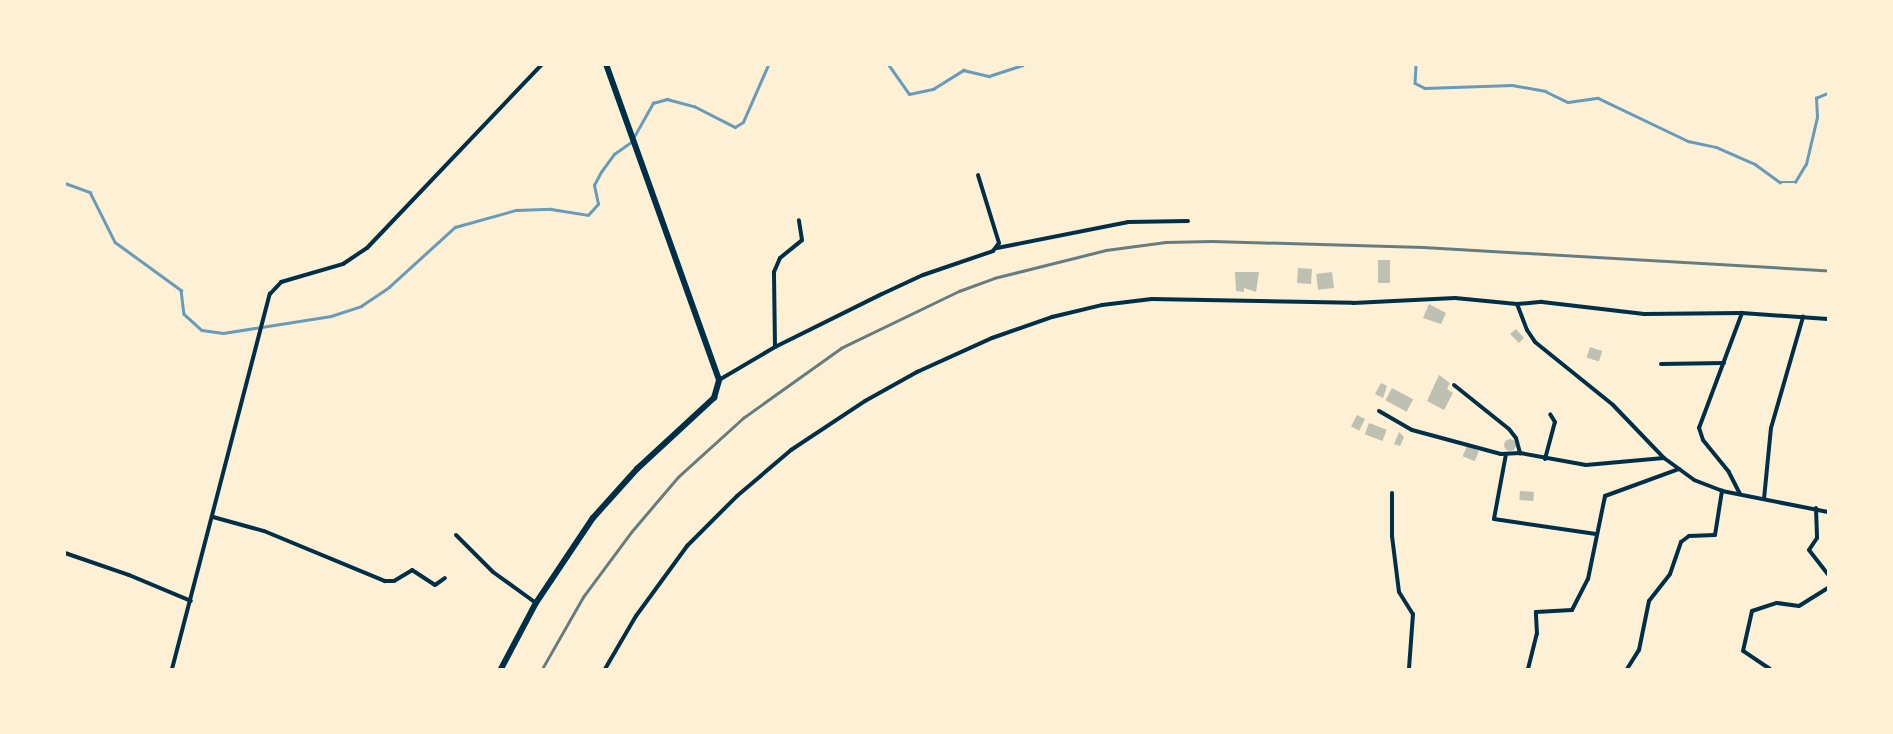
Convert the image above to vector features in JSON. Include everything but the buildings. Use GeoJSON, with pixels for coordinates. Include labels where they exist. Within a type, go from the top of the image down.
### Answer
{"type":"FeatureCollection","features":[{"type":"Feature","properties":{"kind":"main road"},"geometry":{"type":"LineString","coordinates":[[501,669],[536,603],[593,518],[637,469],[714,398],[719,380],[606,65]]}},
{"type":"Feature","properties":{"kind":"street"},"geometry":{"type":"LineString","coordinates":[[172,669],[213,518],[258,338],[263,309],[270,294],[281,282],[343,264],[367,248],[541,65]]}},
{"type":"Feature","properties":{"kind":"street"},"geometry":{"type":"LineString","coordinates":[[978,175],[995,227],[997,248]]}},
{"type":"Feature","properties":{"kind":"street"},"geometry":{"type":"LineString","coordinates":[[775,346],[774,272],[780,258],[802,240],[800,220]]}},
{"type":"Feature","properties":{"kind":"street"},"geometry":{"type":"LineString","coordinates":[[719,380],[775,346],[924,274],[997,248],[1128,222],[1188,221]]}},
{"type":"Feature","properties":{"kind":"street"},"geometry":{"type":"LineString","coordinates":[[605,669],[662,577],[687,546],[737,496],[791,450],[865,401],[917,372],[992,338],[1060,315],[1102,305],[1152,299],[1353,303],[1455,298],[1517,304],[1542,302],[1644,314],[1742,313],[1828,319]]}},
{"type":"Feature","properties":{"kind":"street"},"geometry":{"type":"LineString","coordinates":[[1517,304],[1527,330],[1535,342],[1613,405],[1664,458],[1679,469],[1706,486],[1722,491],[1816,508],[1828,512]]}},
{"type":"Feature","properties":{"kind":"street"},"geometry":{"type":"LineString","coordinates":[[1740,494],[1730,472],[1699,432],[1742,313]]}},
{"type":"Feature","properties":{"kind":"street"},"geometry":{"type":"LineString","coordinates":[[1764,499],[1771,428],[1803,316]]}},
{"type":"Feature","properties":{"kind":"street"},"geometry":{"type":"LineString","coordinates":[[1661,364],[1724,363]]}},
{"type":"Feature","properties":{"kind":"street"},"geometry":{"type":"LineString","coordinates":[[1454,385],[1510,429],[1516,438],[1520,453]]}},
{"type":"Feature","properties":{"kind":"street"},"geometry":{"type":"LineString","coordinates":[[1379,411],[1412,430],[1506,454],[1520,453],[1544,459],[1600,465],[1664,458]]}},
{"type":"Feature","properties":{"kind":"street"},"geometry":{"type":"LineString","coordinates":[[1544,459],[1554,422],[1550,414]]}},
{"type":"Feature","properties":{"kind":"street"},"geometry":{"type":"LineString","coordinates":[[1506,454],[1494,519],[1596,534]]}},
{"type":"Feature","properties":{"kind":"street"},"geometry":{"type":"LineString","coordinates":[[1528,669],[1536,634],[1536,612],[1572,610],[1592,568],[1596,534],[1608,493],[1636,487],[1679,469]]}},
{"type":"Feature","properties":{"kind":"street"},"geometry":{"type":"LineString","coordinates":[[1627,669],[1639,650],[1649,601],[1670,574],[1682,542],[1689,536],[1715,535],[1722,491]]}},
{"type":"Feature","properties":{"kind":"street"},"geometry":{"type":"LineString","coordinates":[[1392,493],[1392,536],[1399,592],[1413,614],[1409,669]]}},
{"type":"Feature","properties":{"kind":"street"},"geometry":{"type":"LineString","coordinates":[[1816,508],[1817,538],[1808,550],[1828,574]]}},
{"type":"Feature","properties":{"kind":"street"},"geometry":{"type":"LineString","coordinates":[[213,518],[264,531],[385,581],[394,581],[412,570],[435,585],[445,578]]}},
{"type":"Feature","properties":{"kind":"street"},"geometry":{"type":"LineString","coordinates":[[456,535],[493,572],[536,603]]}},
{"type":"Feature","properties":{"kind":"street"},"geometry":{"type":"LineString","coordinates":[[65,553],[129,575],[191,602]]}},
{"type":"Feature","properties":{"kind":"street"},"geometry":{"type":"LineString","coordinates":[[1770,669],[1743,652],[1752,611],[1777,603],[1799,606],[1828,588]]}},
{"type":"Feature","properties":{"kind":"waterway"},"geometry":{"type":"LineString","coordinates":[[65,183],[90,192],[115,242],[181,290],[184,314],[202,330],[223,333],[331,316],[361,306],[389,287],[455,227],[516,210],[551,209],[588,215],[598,204],[594,185],[601,172],[614,154],[631,142],[653,103],[667,99],[694,106],[735,127],[743,122],[768,65]]}},
{"type":"Feature","properties":{"kind":"waterway"},"geometry":{"type":"LineString","coordinates":[[889,65],[909,94],[933,89],[963,70],[989,76],[1022,65]]}},
{"type":"Feature","properties":{"kind":"waterway"},"geometry":{"type":"LineString","coordinates":[[1416,65],[1415,83],[1425,88],[1512,85],[1545,91],[1568,102],[1598,98],[1688,141],[1716,147],[1755,164],[1780,182],[1795,182],[1806,164],[1817,117],[1816,98],[1828,93]]}},
{"type":"Feature","properties":{"kind":"railway"},"geometry":{"type":"LineString","coordinates":[[542,669],[583,597],[632,531],[678,477],[743,418],[841,348],[959,291],[994,278],[1106,250],[1165,242],[1212,241],[1423,247],[1828,270]]}}]}
